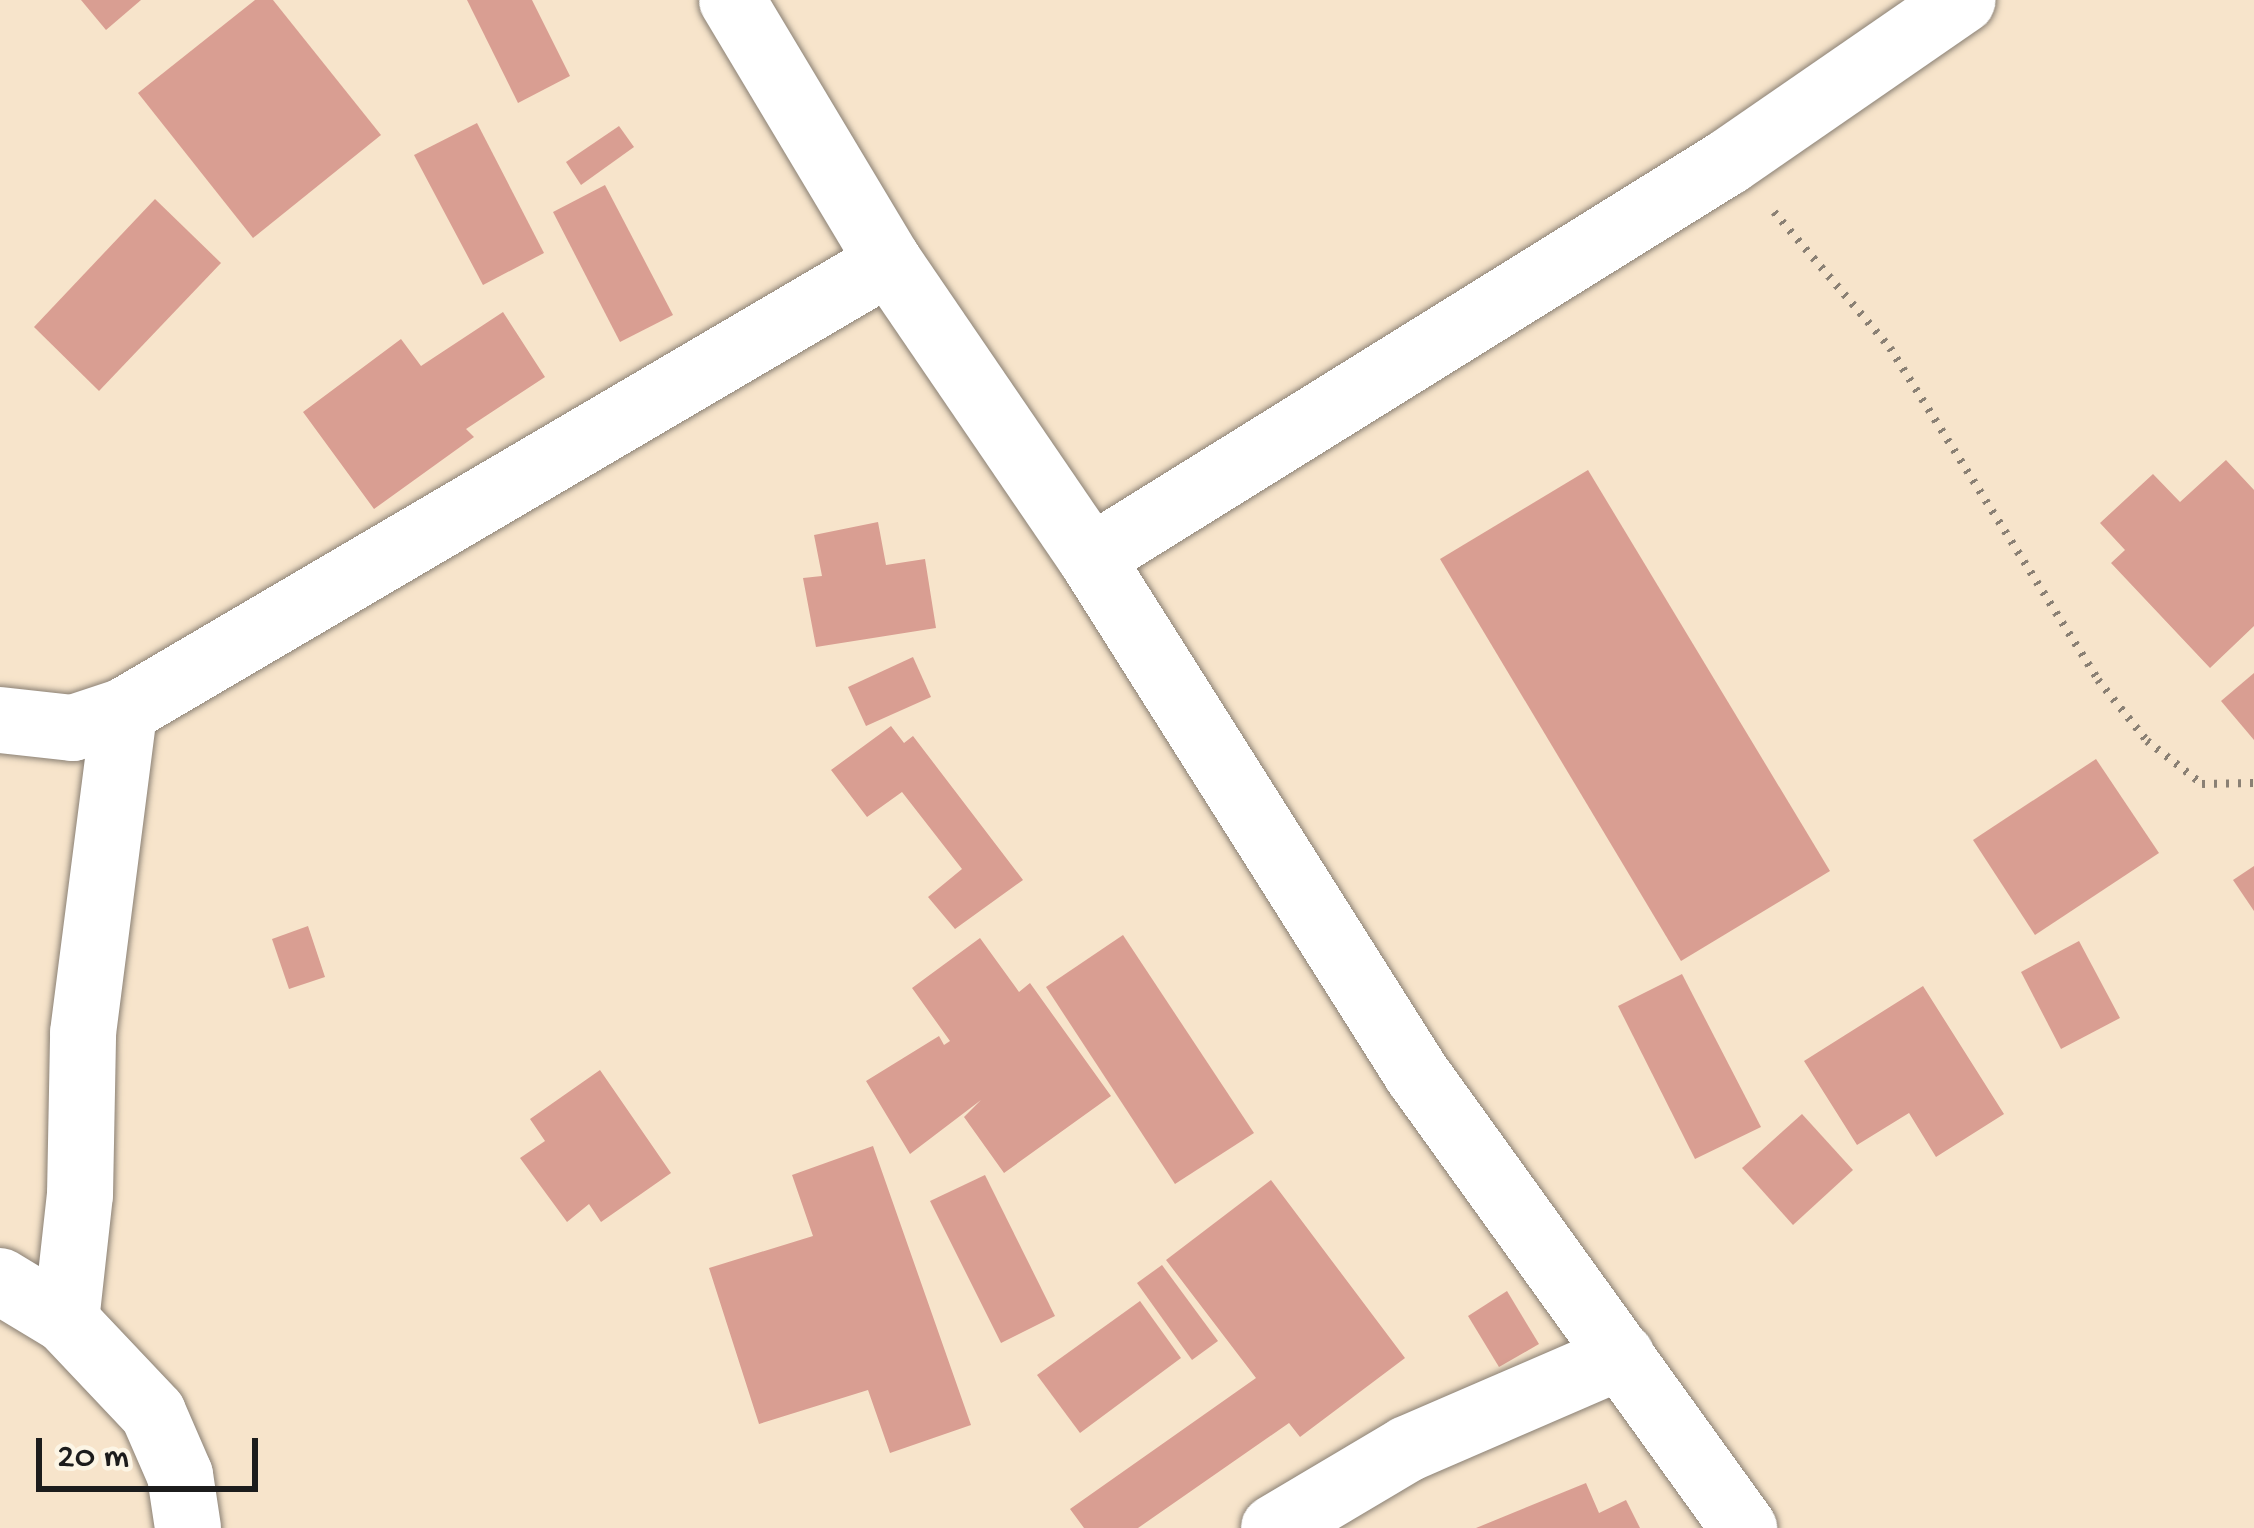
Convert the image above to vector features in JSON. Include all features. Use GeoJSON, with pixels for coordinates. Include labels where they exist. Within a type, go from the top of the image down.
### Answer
{"type":"FeatureCollection","features":[{"type":"Feature","properties":{"kind":"street"},"geometry":{"type":"LineString","coordinates":[[732,0],[889,262],[1091,558],[1418,1074],[1744,1528]]}},
{"type":"Feature","properties":{"kind":"street"},"geometry":{"type":"LineString","coordinates":[[1091,558],[1729,162],[1964,0]]}},
{"type":"Feature","properties":{"kind":"street"},"geometry":{"type":"LineString","coordinates":[[0,720],[73,728],[124,711],[889,262]]}},
{"type":"Feature","properties":{"kind":"street"},"geometry":{"type":"LineString","coordinates":[[66,1321],[80,1195],[83,1033],[124,711]]}},
{"type":"Feature","properties":{"kind":"street"},"geometry":{"type":"LineString","coordinates":[[0,1281],[66,1321],[153,1413],[180,1475],[188,1528]]}},
{"type":"Feature","properties":{"kind":"street"},"geometry":{"type":"LineString","coordinates":[[1274,1528],[1407,1448],[1622,1356]]}},
{"type":"Feature","properties":{"kind":"path"},"geometry":{"type":"LineString","coordinates":[[1729,162],[1890,348],[2098,680],[2147,741],[2203,784],[2254,783]]}},
{"type":"Feature","properties":{"kind":"building"},"geometry":{"type":"Polygon","coordinates":[[[81,0],[141,0],[106,30],[81,0]]]}},
{"type":"Feature","properties":{"kind":"building"},"geometry":{"type":"Polygon","coordinates":[[[255,0],[273,0],[381,135],[253,238],[138,93],[255,0]]]}},
{"type":"Feature","properties":{"kind":"building"},"geometry":{"type":"Polygon","coordinates":[[[467,0],[532,0],[570,76],[518,103],[467,0]]]}},
{"type":"Feature","properties":{"kind":"building"},"geometry":{"type":"Polygon","coordinates":[[[477,123],[544,253],[483,285],[414,155],[477,123]]]}},
{"type":"Feature","properties":{"kind":"building"},"geometry":{"type":"Polygon","coordinates":[[[619,126],[634,147],[581,185],[566,162],[619,126]]]}},
{"type":"Feature","properties":{"kind":"building"},"geometry":{"type":"Polygon","coordinates":[[[605,185],[673,315],[620,342],[553,212],[605,185]]]}},
{"type":"Feature","properties":{"kind":"building"},"geometry":{"type":"Polygon","coordinates":[[[155,199],[221,263],[99,391],[34,327],[155,199]]]}},
{"type":"Feature","properties":{"kind":"building"},"geometry":{"type":"Polygon","coordinates":[[[503,312],[545,377],[466,429],[474,437],[374,509],[303,412],[401,339],[421,366],[503,312]]]}},
{"type":"Feature","properties":{"kind":"building"},"geometry":{"type":"Polygon","coordinates":[[[2226,460],[2254,490],[2254,626],[2210,668],[2111,563],[2125,550],[2100,523],[2153,474],[2180,502],[2226,460]]]}},
{"type":"Feature","properties":{"kind":"building"},"geometry":{"type":"Polygon","coordinates":[[[1588,470],[1830,871],[1681,961],[1440,559],[1588,470]]]}},
{"type":"Feature","properties":{"kind":"building"},"geometry":{"type":"Polygon","coordinates":[[[878,522],[886,565],[925,559],[936,628],[816,647],[803,578],[822,576],[814,535],[878,522]]]}},
{"type":"Feature","properties":{"kind":"building"},"geometry":{"type":"Polygon","coordinates":[[[913,657],[931,697],[866,726],[848,687],[913,657]]]}},
{"type":"Feature","properties":{"kind":"building"},"geometry":{"type":"Polygon","coordinates":[[[2254,673],[2254,740],[2221,701],[2254,673]]]}},
{"type":"Feature","properties":{"kind":"building"},"geometry":{"type":"Polygon","coordinates":[[[891,726],[904,743],[913,736],[1023,880],[955,929],[928,897],[962,869],[902,792],[867,817],[831,770],[891,726]]]}},
{"type":"Feature","properties":{"kind":"building"},"geometry":{"type":"Polygon","coordinates":[[[2096,759],[2159,853],[2035,935],[1973,840],[2096,759]]]}},
{"type":"Feature","properties":{"kind":"building"},"geometry":{"type":"Polygon","coordinates":[[[2254,866],[2254,911],[2233,880],[2254,866]]]}},
{"type":"Feature","properties":{"kind":"building"},"geometry":{"type":"Polygon","coordinates":[[[308,926],[325,977],[289,989],[272,939],[308,926]]]}},
{"type":"Feature","properties":{"kind":"building"},"geometry":{"type":"Polygon","coordinates":[[[1123,935],[1254,1133],[1175,1184],[1046,987],[1123,935]]]}},
{"type":"Feature","properties":{"kind":"building"},"geometry":{"type":"Polygon","coordinates":[[[980,938],[1019,992],[1030,983],[1111,1096],[1004,1173],[964,1117],[981,1100],[910,1154],[866,1081],[939,1036],[944,1045],[950,1041],[912,988],[980,938]]]}},
{"type":"Feature","properties":{"kind":"building"},"geometry":{"type":"Polygon","coordinates":[[[2079,941],[2120,1018],[2061,1049],[2021,972],[2079,941]]]}},
{"type":"Feature","properties":{"kind":"building"},"geometry":{"type":"Polygon","coordinates":[[[1682,974],[1761,1127],[1695,1159],[1618,1006],[1682,974]]]}},
{"type":"Feature","properties":{"kind":"building"},"geometry":{"type":"Polygon","coordinates":[[[1923,986],[2004,1114],[1936,1157],[1909,1113],[1857,1145],[1804,1061],[1923,986]]]}},
{"type":"Feature","properties":{"kind":"building"},"geometry":{"type":"Polygon","coordinates":[[[600,1070],[671,1173],[601,1222],[589,1204],[567,1222],[520,1158],[545,1141],[530,1119],[600,1070]]]}},
{"type":"Feature","properties":{"kind":"building"},"geometry":{"type":"Polygon","coordinates":[[[1802,1114],[1853,1170],[1793,1225],[1742,1168],[1802,1114]]]}},
{"type":"Feature","properties":{"kind":"building"},"geometry":{"type":"Polygon","coordinates":[[[873,1146],[971,1425],[890,1453],[868,1390],[759,1424],[709,1268],[813,1236],[792,1175],[873,1146]]]}},
{"type":"Feature","properties":{"kind":"building"},"geometry":{"type":"Polygon","coordinates":[[[985,1175],[1055,1316],[1001,1343],[930,1201],[985,1175]]]}},
{"type":"Feature","properties":{"kind":"building"},"geometry":{"type":"Polygon","coordinates":[[[1271,1180],[1405,1358],[1300,1437],[1289,1423],[1138,1528],[1084,1528],[1070,1509],[1256,1378],[1166,1260],[1271,1180]]]}},
{"type":"Feature","properties":{"kind":"building"},"geometry":{"type":"Polygon","coordinates":[[[1162,1265],[1218,1341],[1192,1360],[1137,1283],[1162,1265]]]}},
{"type":"Feature","properties":{"kind":"building"},"geometry":{"type":"Polygon","coordinates":[[[1507,1291],[1539,1344],[1499,1367],[1468,1316],[1507,1291]]]}},
{"type":"Feature","properties":{"kind":"building"},"geometry":{"type":"Polygon","coordinates":[[[1140,1301],[1181,1358],[1080,1433],[1037,1375],[1140,1301]]]}},
{"type":"Feature","properties":{"kind":"building"},"geometry":{"type":"Polygon","coordinates":[[[1586,1483],[1599,1513],[1626,1500],[1640,1528],[1476,1528],[1586,1483]]]}}]}
